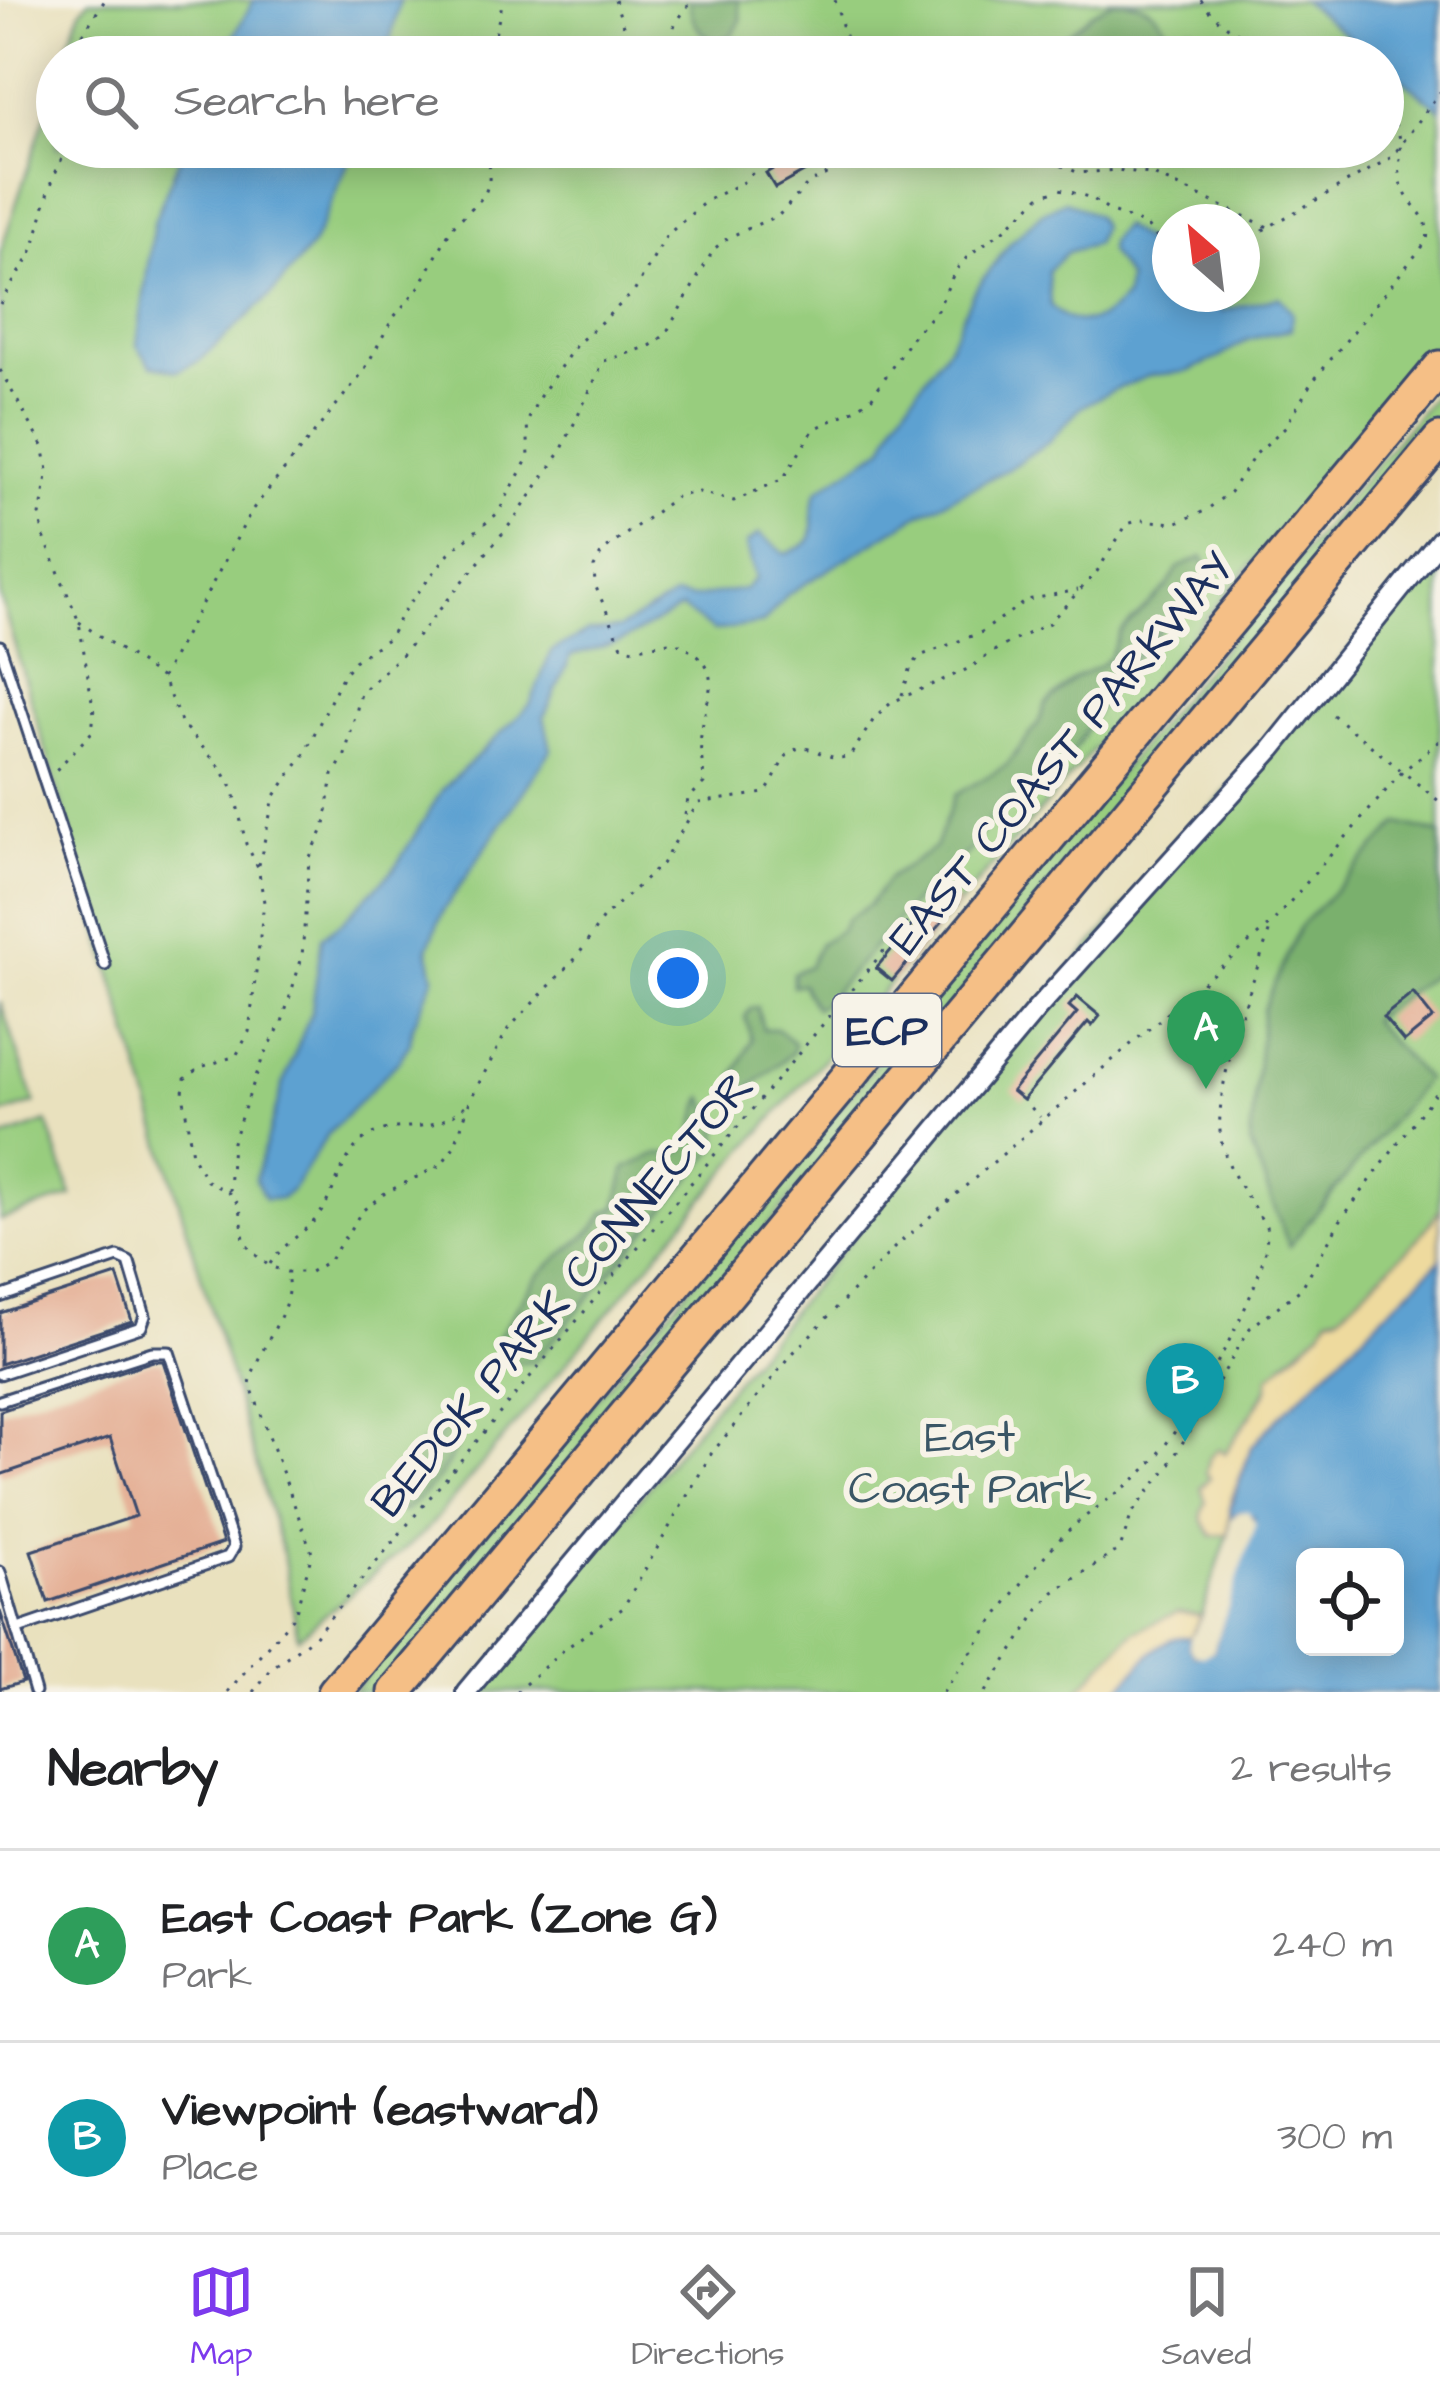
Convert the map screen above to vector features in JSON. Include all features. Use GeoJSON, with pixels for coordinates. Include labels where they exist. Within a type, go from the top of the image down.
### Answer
{"type":"FeatureCollection","features":[{"type":"Feature","properties":{"kind":"highway","name":"EAST COAST PARKWAY"},"geometry":{"type":"LineString","coordinates":[[334,1692],[1440,368]]}},
{"type":"Feature","properties":{"kind":"highway","name":"EAST COAST PARKWAY"},"geometry":{"type":"LineString","coordinates":[[395,1692],[1440,440]]}},
{"type":"Feature","properties":{"kind":"street"},"geometry":{"type":"LineString","coordinates":[[466,1692],[1036,1010],[1272,749],[1440,541]]}},
{"type":"Feature","properties":{"kind":"lane"},"geometry":{"type":"LineString","coordinates":[[0,646],[105,965]]}},
{"type":"Feature","properties":{"kind":"lane"},"geometry":{"type":"LineString","coordinates":[[0,1297],[118,1257],[129,1262],[146,1316],[141,1327],[0,1374]]}},
{"type":"Feature","properties":{"kind":"lane"},"geometry":{"type":"LineString","coordinates":[[0,1401],[152,1352],[170,1352],[234,1547],[228,1557],[18,1629]]}},
{"type":"Feature","properties":{"kind":"lane"},"geometry":{"type":"LineString","coordinates":[[0,1572],[35,1692]]}},
{"type":"Feature","properties":{"kind":"path"},"geometry":{"type":"LineString","coordinates":[[81,36],[105,0]]}},
{"type":"Feature","properties":{"kind":"path"},"geometry":{"type":"LineString","coordinates":[[494,36],[502,0]]}},
{"type":"Feature","properties":{"kind":"path"},"geometry":{"type":"LineString","coordinates":[[615,0],[626,36]]}},
{"type":"Feature","properties":{"kind":"path"},"geometry":{"type":"LineString","coordinates":[[671,36],[692,0]]}},
{"type":"Feature","properties":{"kind":"path"},"geometry":{"type":"LineString","coordinates":[[835,0],[845,36]]}},
{"type":"Feature","properties":{"kind":"path"},"geometry":{"type":"LineString","coordinates":[[1202,0],[1208,12],[1244,36]]}},
{"type":"Feature","properties":{"kind":"path"},"geometry":{"type":"LineString","coordinates":[[1404,140],[1440,92]]}},
{"type":"Feature","properties":{"kind":"path"},"geometry":{"type":"LineString","coordinates":[[0,304],[13,275],[31,253],[58,168]]}},
{"type":"Feature","properties":{"kind":"path"},"geometry":{"type":"LineString","coordinates":[[162,678],[252,510],[363,372],[452,227],[484,196],[489,168]]}},
{"type":"Feature","properties":{"kind":"path"},"geometry":{"type":"LineString","coordinates":[[258,867],[274,797],[303,757],[343,675],[390,637],[402,613],[448,553],[498,513],[529,456],[527,424],[538,400],[576,345],[634,292],[667,235],[706,201],[743,182],[757,168]]}},
{"type":"Feature","properties":{"kind":"path"},"geometry":{"type":"LineString","coordinates":[[230,1192],[232,1142],[302,957],[309,859],[325,825],[333,776],[345,755],[361,693],[408,648],[516,517],[560,453],[604,361],[650,346],[665,335],[714,248],[779,215],[809,183],[838,168]]}},
{"type":"Feature","properties":{"kind":"path"},"geometry":{"type":"LineString","coordinates":[[1067,168],[1079,173],[1151,174],[1268,227]]}},
{"type":"Feature","properties":{"kind":"path"},"geometry":{"type":"LineString","coordinates":[[1260,232],[1373,168]]}},
{"type":"Feature","properties":{"kind":"path"},"geometry":{"type":"LineString","coordinates":[[685,820],[698,803],[764,793],[796,749],[811,749],[836,760],[850,756],[874,719],[902,697],[970,668],[1049,623],[1096,573],[1127,524],[1141,520],[1175,524],[1230,492],[1255,455],[1286,426],[1310,386],[1385,290],[1423,250],[1429,232],[1423,214],[1405,193],[1399,168]]}},
{"type":"Feature","properties":{"kind":"path"},"geometry":{"type":"LineString","coordinates":[[79,622],[162,678],[182,724],[228,778],[246,844],[258,867],[264,902],[249,1032],[236,1056],[192,1071],[183,1092],[194,1163],[207,1181],[230,1192],[240,1206],[244,1240],[250,1250],[268,1266],[310,1272],[330,1260],[362,1211],[385,1192],[441,1165],[508,1029],[577,957],[603,918],[674,849],[688,800],[704,783],[701,738],[713,692],[710,674],[695,654],[673,641],[634,649],[622,646],[595,585],[594,567],[613,540],[677,496],[699,492],[734,501],[783,478],[814,430],[872,397],[938,309],[955,271],[969,255],[1040,196],[1060,189],[1092,198],[1152,232]]}},
{"type":"Feature","properties":{"kind":"path"},"geometry":{"type":"LineString","coordinates":[[0,370],[43,446],[48,470],[40,516],[43,534],[79,622],[94,723],[86,740],[44,782]]}},
{"type":"Feature","properties":{"kind":"path"},"geometry":{"type":"LineString","coordinates":[[902,697],[911,667],[920,656],[982,632],[1027,600],[1078,590]]}},
{"type":"Feature","properties":{"kind":"path"},"geometry":{"type":"LineString","coordinates":[[1333,715],[1440,802]]}},
{"type":"Feature","properties":{"kind":"path"},"geometry":{"type":"LineString","coordinates":[[516,1692],[566,1648],[623,1608],[711,1454],[793,1353],[897,1245],[1271,924],[1402,772],[1440,740]]}},
{"type":"Feature","properties":{"kind":"path","name":"BEDOK PARK CONNECTOR"},"geometry":{"type":"LineString","coordinates":[[253,1692],[273,1667],[314,1637],[907,923]]}},
{"type":"Feature","properties":{"kind":"path"},"geometry":{"type":"LineString","coordinates":[[943,1692],[1063,1536],[1150,1464],[1194,1402],[1248,1303],[1268,1238],[1266,1226],[1226,1158],[1219,1120],[1227,1073],[1271,924]]}},
{"type":"Feature","properties":{"kind":"path"},"geometry":{"type":"LineString","coordinates":[[986,1692],[1054,1592],[1120,1549],[1132,1513],[1167,1469],[1250,1328],[1301,1289],[1340,1221],[1440,1087]]}},
{"type":"Feature","properties":{"kind":"path"},"geometry":{"type":"LineString","coordinates":[[268,1266],[283,1244],[316,1219],[361,1141],[381,1132],[444,1122],[471,1098]]}},
{"type":"Feature","properties":{"kind":"path"},"geometry":{"type":"LineString","coordinates":[[1024,1099],[1041,1118]]}},
{"type":"Feature","properties":{"kind":"path"},"geometry":{"type":"LineString","coordinates":[[227,1692],[295,1615],[312,1552],[250,1384],[253,1366],[290,1288],[287,1272]]}},
{"type":"Feature","properties":{"kind":"green space"},"geometry":{"type":"Polygon","coordinates":[[[89,0],[1440,0],[1440,341],[1148,687],[742,1153],[425,1532],[298,1637],[283,1554],[0,596],[0,253],[36,144],[36,168],[1404,168],[1404,36],[71,36],[80,11],[89,0]]]}},
{"type":"Feature","properties":{"kind":"green space"},"geometry":{"type":"Polygon","coordinates":[[[689,0],[738,0],[741,20],[729,36],[707,36],[692,15],[689,0]]]}},
{"type":"Feature","properties":{"kind":"green space"},"geometry":{"type":"Polygon","coordinates":[[[1113,1],[1135,3],[1151,10],[1169,36],[1065,36],[1113,1]]]}},
{"type":"Feature","properties":{"kind":"green space"},"geometry":{"type":"Polygon","coordinates":[[[1191,27],[1199,36],[1176,36],[1178,31],[1191,27]]]}},
{"type":"Feature","properties":{"kind":"green space"},"geometry":{"type":"Polygon","coordinates":[[[1440,388],[1440,421],[379,1692],[352,1692],[1440,388]]]}},
{"type":"Feature","properties":{"kind":"green space","name":"East Coast Park"},"geometry":{"type":"Polygon","coordinates":[[[1440,546],[1440,1210],[1418,1239],[1285,1361],[1210,1478],[1228,1534],[1201,1616],[1181,1615],[1147,1627],[1077,1692],[476,1692],[1061,981],[1440,546]]]}},
{"type":"Feature","properties":{"kind":"green space"},"geometry":{"type":"Polygon","coordinates":[[[1203,557],[1211,574],[1121,669],[1075,749],[1057,769],[999,806],[968,853],[936,877],[815,1008],[802,984],[793,986],[793,973],[809,966],[820,943],[869,905],[890,877],[935,848],[955,795],[1007,765],[1038,724],[1045,705],[1073,679],[1101,665],[1120,632],[1167,587],[1178,568],[1203,557]]]}},
{"type":"Feature","properties":{"kind":"green space"},"geometry":{"type":"Polygon","coordinates":[[[1399,823],[1440,834],[1440,969],[1371,1020],[1426,1079],[1289,1246],[1250,1143],[1263,1010],[1300,926],[1399,823]]]}},
{"type":"Feature","properties":{"kind":"green space"},"geometry":{"type":"Polygon","coordinates":[[[0,1001],[35,1103],[0,1115],[0,1001]]]}},
{"type":"Feature","properties":{"kind":"green space"},"geometry":{"type":"Polygon","coordinates":[[[757,1007],[763,1029],[777,1029],[794,1043],[793,1052],[747,1090],[740,1088],[734,1076],[752,1040],[745,1017],[757,1007]]]}},
{"type":"Feature","properties":{"kind":"green space"},"geometry":{"type":"Polygon","coordinates":[[[704,1097],[719,1126],[718,1147],[534,1362],[506,1364],[493,1344],[530,1287],[605,1212],[616,1208],[626,1168],[656,1155],[683,1151],[704,1097]]]}},
{"type":"Feature","properties":{"kind":"green space"},"geometry":{"type":"Polygon","coordinates":[[[47,1122],[72,1196],[0,1220],[0,1139],[47,1122]]]}},
{"type":"Feature","properties":{"kind":"green space"},"geometry":{"type":"Polygon","coordinates":[[[445,1417],[463,1425],[454,1452],[433,1485],[402,1513],[386,1482],[424,1442],[436,1443],[445,1417]]]}},
{"type":"Feature","properties":{"kind":"sand"},"geometry":{"type":"Polygon","coordinates":[[[1440,1210],[1440,1260],[1252,1447],[1231,1500],[1228,1534],[1212,1536],[1203,1519],[1206,1502],[1201,1488],[1210,1478],[1206,1473],[1210,1457],[1219,1448],[1225,1453],[1268,1390],[1269,1377],[1320,1331],[1329,1316],[1340,1314],[1418,1239],[1440,1210]]]}},
{"type":"Feature","properties":{"kind":"sand"},"geometry":{"type":"Polygon","coordinates":[[[1178,1612],[1201,1616],[1190,1638],[1158,1648],[1116,1692],[1077,1692],[1134,1632],[1178,1612]]]}},
{"type":"Feature","properties":{"kind":"water"},"geometry":{"type":"Polygon","coordinates":[[[254,0],[400,0],[391,36],[234,36],[254,0]]]}},
{"type":"Feature","properties":{"kind":"water"},"geometry":{"type":"Polygon","coordinates":[[[1302,0],[1440,0],[1440,109],[1404,81],[1404,36],[1347,36],[1302,0]]]}},
{"type":"Feature","properties":{"kind":"water"},"geometry":{"type":"Polygon","coordinates":[[[176,168],[346,168],[313,244],[272,294],[199,361],[177,371],[151,365],[137,345],[154,222],[176,168]]]}},
{"type":"Feature","properties":{"kind":"water"},"geometry":{"type":"Polygon","coordinates":[[[1066,201],[1096,216],[1101,227],[1095,244],[1067,252],[1048,271],[1050,305],[1069,319],[1098,318],[1125,297],[1128,279],[1109,251],[1110,241],[1122,226],[1146,242],[1152,256],[1152,312],[1260,312],[1260,302],[1279,297],[1292,312],[1291,329],[1247,340],[1185,372],[1151,375],[1081,407],[1049,441],[1008,469],[920,514],[788,594],[763,623],[714,631],[681,608],[620,642],[571,656],[544,717],[551,750],[443,911],[428,948],[434,977],[410,1043],[328,1134],[294,1187],[281,1199],[265,1199],[255,1179],[312,1010],[322,937],[394,869],[443,789],[530,705],[551,652],[587,632],[618,629],[675,596],[745,589],[756,578],[746,544],[759,534],[785,553],[807,543],[818,490],[884,447],[897,418],[951,342],[972,295],[1010,243],[1042,213],[1066,201]]]}},
{"type":"Feature","properties":{"kind":"water"},"geometry":{"type":"Polygon","coordinates":[[[1440,1260],[1440,1692],[1116,1692],[1169,1640],[1190,1638],[1195,1655],[1213,1651],[1254,1517],[1238,1512],[1232,1518],[1230,1509],[1252,1447],[1440,1260]]]}},
{"type":"Feature","properties":{"kind":"pier"},"geometry":{"type":"Polygon","coordinates":[[[1248,1511],[1256,1525],[1213,1651],[1195,1655],[1190,1638],[1193,1632],[1198,1649],[1208,1647],[1249,1525],[1246,1517],[1230,1524],[1232,1518],[1248,1511]]]}},
{"type":"Feature","properties":{"kind":"building"},"geometry":{"type":"Polygon","coordinates":[[[775,168],[811,168],[775,188],[766,173],[775,168]]]}},
{"type":"Feature","properties":{"kind":"building"},"geometry":{"type":"Polygon","coordinates":[[[942,890],[958,903],[892,981],[876,968],[942,890]]]}},
{"type":"Feature","properties":{"kind":"building"},"geometry":{"type":"Polygon","coordinates":[[[1413,993],[1433,1018],[1404,1042],[1383,1017],[1413,993]]]}},
{"type":"Feature","properties":{"kind":"building"},"geometry":{"type":"Polygon","coordinates":[[[1077,997],[1100,1016],[1092,1026],[1088,1022],[1023,1100],[1012,1091],[1077,1013],[1069,1006],[1077,997]]]}},
{"type":"Feature","properties":{"kind":"building"},"geometry":{"type":"Polygon","coordinates":[[[117,1275],[132,1321],[0,1364],[0,1313],[117,1275]]]}},
{"type":"Feature","properties":{"kind":"building"},"geometry":{"type":"Polygon","coordinates":[[[163,1361],[223,1543],[48,1602],[31,1551],[136,1516],[110,1438],[0,1475],[0,1411],[163,1361]]]}},
{"type":"Feature","properties":{"kind":"building"},"geometry":{"type":"Polygon","coordinates":[[[0,1611],[23,1682],[0,1689],[0,1611]]]}},
{"type":"Feature","properties":{"kind":"place","name":"East Coast Park (Zone G)"},"geometry":{"type":"Point","coordinates":[1206,1089]}},
{"type":"Feature","properties":{"kind":"place","name":"Viewpoint (eastward)"},"geometry":{"type":"Point","coordinates":[1185,1442]}}]}
